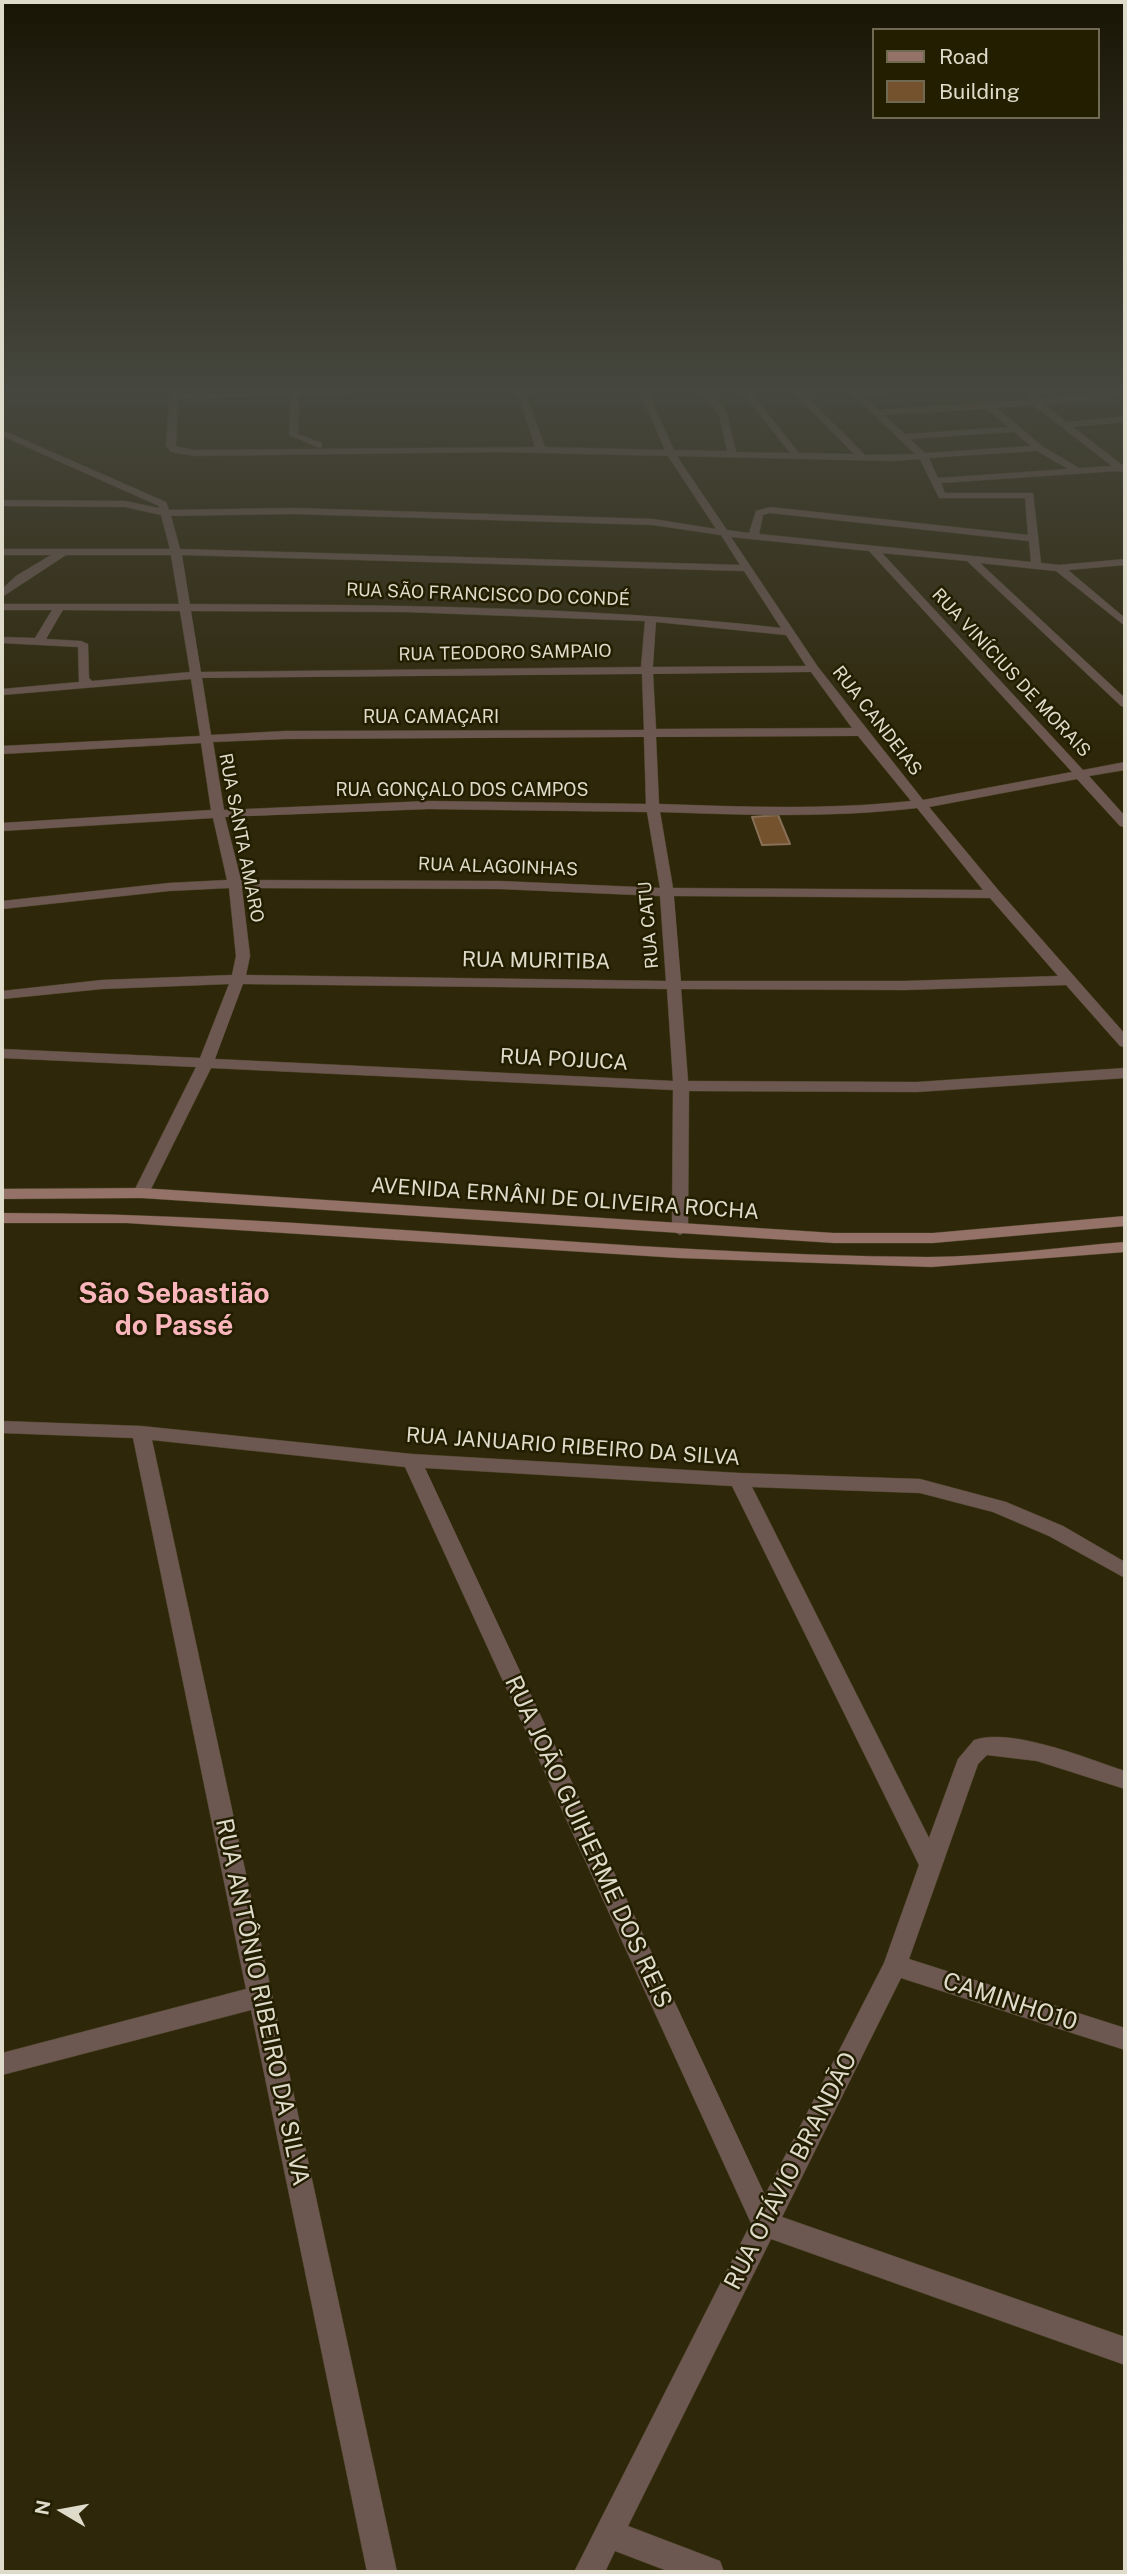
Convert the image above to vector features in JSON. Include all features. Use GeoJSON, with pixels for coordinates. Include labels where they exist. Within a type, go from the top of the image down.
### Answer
{"type":"FeatureCollection","features":[{"type":"Feature","properties":{"kind":"main road","name":"AVENIDA ERNÂNI DE OLIVEIRA ROCHA"},"geometry":{"type":"LineString","coordinates":[[2,1194],[141,1193],[834,1238],[933,1238],[1125,1221]]}},
{"type":"Feature","properties":{"kind":"main road","name":"AVENIDA ERNÂNI DE OLIVEIRA ROCHA"},"geometry":{"type":"LineString","coordinates":[[2,1219],[126,1218],[679,1253],[931,1262],[1125,1247]]}},
{"type":"Feature","properties":{"kind":"street"},"geometry":{"type":"LineString","coordinates":[[158,511],[286,511]]}},
{"type":"Feature","properties":{"kind":"street"},"geometry":{"type":"LineString","coordinates":[[298,511],[653,522],[724,533],[1059,568],[1125,562]]}},
{"type":"Feature","properties":{"kind":"street","name":"RUA CANDEIAS"},"geometry":{"type":"LineString","coordinates":[[710,511],[750,568],[814,669],[861,732],[994,894],[1125,1043]]}},
{"type":"Feature","properties":{"kind":"street"},"geometry":{"type":"LineString","coordinates":[[753,536],[759,513],[766,511]]}},
{"type":"Feature","properties":{"kind":"street"},"geometry":{"type":"LineString","coordinates":[[780,511],[1034,539]]}},
{"type":"Feature","properties":{"kind":"street"},"geometry":{"type":"LineString","coordinates":[[1031,511],[1036,566]]}},
{"type":"Feature","properties":{"kind":"street","name":"RUA SANTA AMARO"},"geometry":{"type":"LineString","coordinates":[[141,1193],[205,1064],[238,979],[243,956],[235,884],[218,813],[176,552],[167,513]]}},
{"type":"Feature","properties":{"kind":"street","name":"RUA VINÍCIUS DE MORAIS"},"geometry":{"type":"LineString","coordinates":[[871,547],[1125,823]]}},
{"type":"Feature","properties":{"kind":"street"},"geometry":{"type":"LineString","coordinates":[[2,594],[20,578],[64,551]]}},
{"type":"Feature","properties":{"kind":"street"},"geometry":{"type":"LineString","coordinates":[[2,552],[176,552],[750,568]]}},
{"type":"Feature","properties":{"kind":"street"},"geometry":{"type":"LineString","coordinates":[[969,558],[1125,704]]}},
{"type":"Feature","properties":{"kind":"street"},"geometry":{"type":"LineString","coordinates":[[1059,568],[1125,623]]}},
{"type":"Feature","properties":{"kind":"street","name":"RUA SÃO FRANCISCO DO CONDÉ"},"geometry":{"type":"LineString","coordinates":[[2,607],[349,608],[651,618],[792,632]]}},
{"type":"Feature","properties":{"kind":"street"},"geometry":{"type":"LineString","coordinates":[[39,641],[59,607]]}},
{"type":"Feature","properties":{"kind":"street","name":"RUA CATU"},"geometry":{"type":"LineString","coordinates":[[651,618],[647,669],[653,808],[667,892],[681,1086],[680,1230]]}},
{"type":"Feature","properties":{"kind":"street"},"geometry":{"type":"LineString","coordinates":[[2,640],[81,644],[84,646],[83,679],[88,683]]}},
{"type":"Feature","properties":{"kind":"street","name":"RUA TEODORO SAMPAIO"},"geometry":{"type":"LineString","coordinates":[[2,692],[197,676],[814,669]]}},
{"type":"Feature","properties":{"kind":"street","name":"RUA CAMAÇARI"},"geometry":{"type":"LineString","coordinates":[[2,750],[285,735],[861,732]]}},
{"type":"Feature","properties":{"kind":"street","name":"RUA GONÇALO DOS CAMPOS"},"geometry":{"type":"LineString","coordinates":[[2,827],[218,813],[429,805],[791,813],[856,811],[922,804],[1125,766]]}},
{"type":"Feature","properties":{"kind":"street","name":"RUA ALAGOINHAS"},"geometry":{"type":"LineString","coordinates":[[2,905],[169,887],[235,884],[500,885],[667,892],[994,894]]}},
{"type":"Feature","properties":{"kind":"street","name":"RUA MURITIBA"},"geometry":{"type":"LineString","coordinates":[[2,995],[93,984],[238,979],[886,987],[1070,980]]}},
{"type":"Feature","properties":{"kind":"street","name":"RUA POJUCA"},"geometry":{"type":"LineString","coordinates":[[2,1053],[681,1086],[917,1087],[1125,1073]]}},
{"type":"Feature","properties":{"kind":"street","name":"RUA JANUARIO RIBEIRO DA SILVA"},"geometry":{"type":"LineString","coordinates":[[2,1427],[141,1432],[412,1461],[739,1480],[920,1486],[999,1507],[1056,1531],[1125,1570]]}},
{"type":"Feature","properties":{"kind":"street","name":"RUA ANTÔNIO RIBEIRO DA SILVA"},"geometry":{"type":"LineString","coordinates":[[141,1432],[382,2572]]}},
{"type":"Feature","properties":{"kind":"street","name":"RUA JOÃO GUIHERME DOS REIS"},"geometry":{"type":"LineString","coordinates":[[412,1461],[765,2224]]}},
{"type":"Feature","properties":{"kind":"street"},"geometry":{"type":"LineString","coordinates":[[739,1480],[931,1865]]}},
{"type":"Feature","properties":{"kind":"street","name":"RUA OTÁVIO BRANDÃO"},"geometry":{"type":"LineString","coordinates":[[589,2572],[895,1965],[969,1759],[982,1746],[1001,1745],[1026,1749],[1125,1780]]}},
{"type":"Feature","properties":{"kind":"street","name":"CAMINHO10"},"geometry":{"type":"LineString","coordinates":[[895,1965],[1125,2039]]}},
{"type":"Feature","properties":{"kind":"street"},"geometry":{"type":"LineString","coordinates":[[2,2064],[261,1996]]}},
{"type":"Feature","properties":{"kind":"street"},"geometry":{"type":"LineString","coordinates":[[765,2224],[1125,2351]]}},
{"type":"Feature","properties":{"kind":"street"},"geometry":{"type":"LineString","coordinates":[[610,2534],[709,2572]]}},
{"type":"Feature","properties":{"kind":"building"},"geometry":{"type":"Polygon","coordinates":[[[778,815],[790,844],[762,845],[752,817],[778,815]]]}},
{"type":"Feature","properties":{"kind":"district","name":"São Sebastião do Passé"},"geometry":{"type":"Point","coordinates":[174,1310]}}]}
